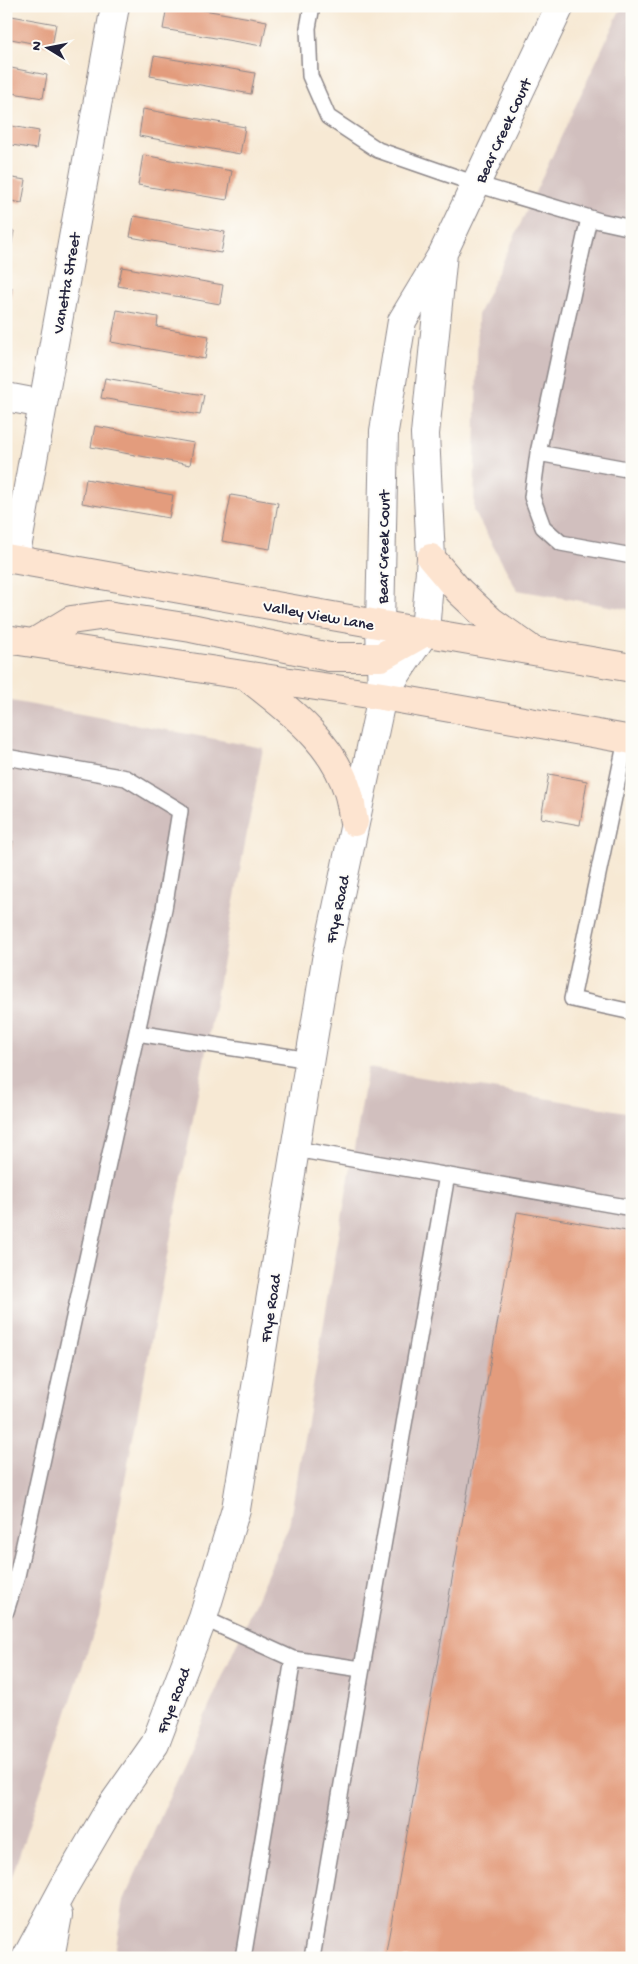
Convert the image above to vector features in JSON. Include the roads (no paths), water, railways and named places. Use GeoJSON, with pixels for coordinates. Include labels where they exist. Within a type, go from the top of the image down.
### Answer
{"type":"FeatureCollection","features":[{"type":"Feature","properties":{"kind":"main road","name":"Valley View Lane"},"geometry":{"type":"LineString","coordinates":[[10,558],[380,625],[632,668]]}},
{"type":"Feature","properties":{"kind":"main road"},"geometry":{"type":"LineString","coordinates":[[431,558],[459,590],[491,621],[534,651]]}},
{"type":"Feature","properties":{"kind":"main road"},"geometry":{"type":"LineString","coordinates":[[19,641],[71,620],[107,615],[191,628],[330,657],[381,657],[425,632]]}},
{"type":"Feature","properties":{"kind":"main road"},"geometry":{"type":"LineString","coordinates":[[19,641],[382,696],[629,740]]}},
{"type":"Feature","properties":{"kind":"main road"},"geometry":{"type":"LineString","coordinates":[[244,675],[294,714],[333,759],[348,792],[354,822]]}},
{"type":"Feature","properties":{"kind":"street","name":"Vanetta Street"},"geometry":{"type":"LineString","coordinates":[[10,558],[43,404],[115,6]]}},
{"type":"Feature","properties":{"kind":"street","name":"Bear Creek Court"},"geometry":{"type":"LineString","coordinates":[[382,696],[380,625],[384,431],[402,321],[443,253],[560,6]]}},
{"type":"Feature","properties":{"kind":"street","name":"Bear Creek Court"},"geometry":{"type":"LineString","coordinates":[[382,696],[425,632],[431,558],[425,434],[443,253]]}},
{"type":"Feature","properties":{"kind":"street"},"geometry":{"type":"LineString","coordinates":[[6,397],[43,404]]}},
{"type":"Feature","properties":{"kind":"street","name":"Frye Road"},"geometry":{"type":"LineString","coordinates":[[26,1958],[64,1887],[110,1808],[155,1744],[203,1618],[236,1509],[326,960],[382,696]]}},
{"type":"Feature","properties":{"kind":"street","name":"Frye Road"},"geometry":{"type":"LineString","coordinates":[[50,1958],[64,1887]]}},
{"type":"Feature","properties":{"kind":"lane"},"geometry":{"type":"LineString","coordinates":[[312,6],[308,28],[310,76],[328,117],[378,150],[476,184],[589,218],[632,228]]}},
{"type":"Feature","properties":{"kind":"lane"},"geometry":{"type":"LineString","coordinates":[[589,218],[538,454],[532,497],[543,527],[561,543],[632,556]]}},
{"type":"Feature","properties":{"kind":"lane"},"geometry":{"type":"LineString","coordinates":[[538,454],[632,470]]}},
{"type":"Feature","properties":{"kind":"lane"},"geometry":{"type":"LineString","coordinates":[[629,740],[572,999],[632,1012]]}},
{"type":"Feature","properties":{"kind":"lane"},"geometry":{"type":"LineString","coordinates":[[6,758],[126,778],[180,811],[164,909],[17,1576],[6,1611]]}},
{"type":"Feature","properties":{"kind":"lane"},"geometry":{"type":"LineString","coordinates":[[137,1033],[310,1060]]}},
{"type":"Feature","properties":{"kind":"lane"},"geometry":{"type":"LineString","coordinates":[[295,1149],[632,1208]]}},
{"type":"Feature","properties":{"kind":"lane"},"geometry":{"type":"LineString","coordinates":[[312,1958],[447,1175]]}},
{"type":"Feature","properties":{"kind":"lane"},"geometry":{"type":"LineString","coordinates":[[203,1618],[293,1659],[361,1669]]}},
{"type":"Feature","properties":{"kind":"lane"},"geometry":{"type":"LineString","coordinates":[[243,1958],[293,1659]]}}]}
